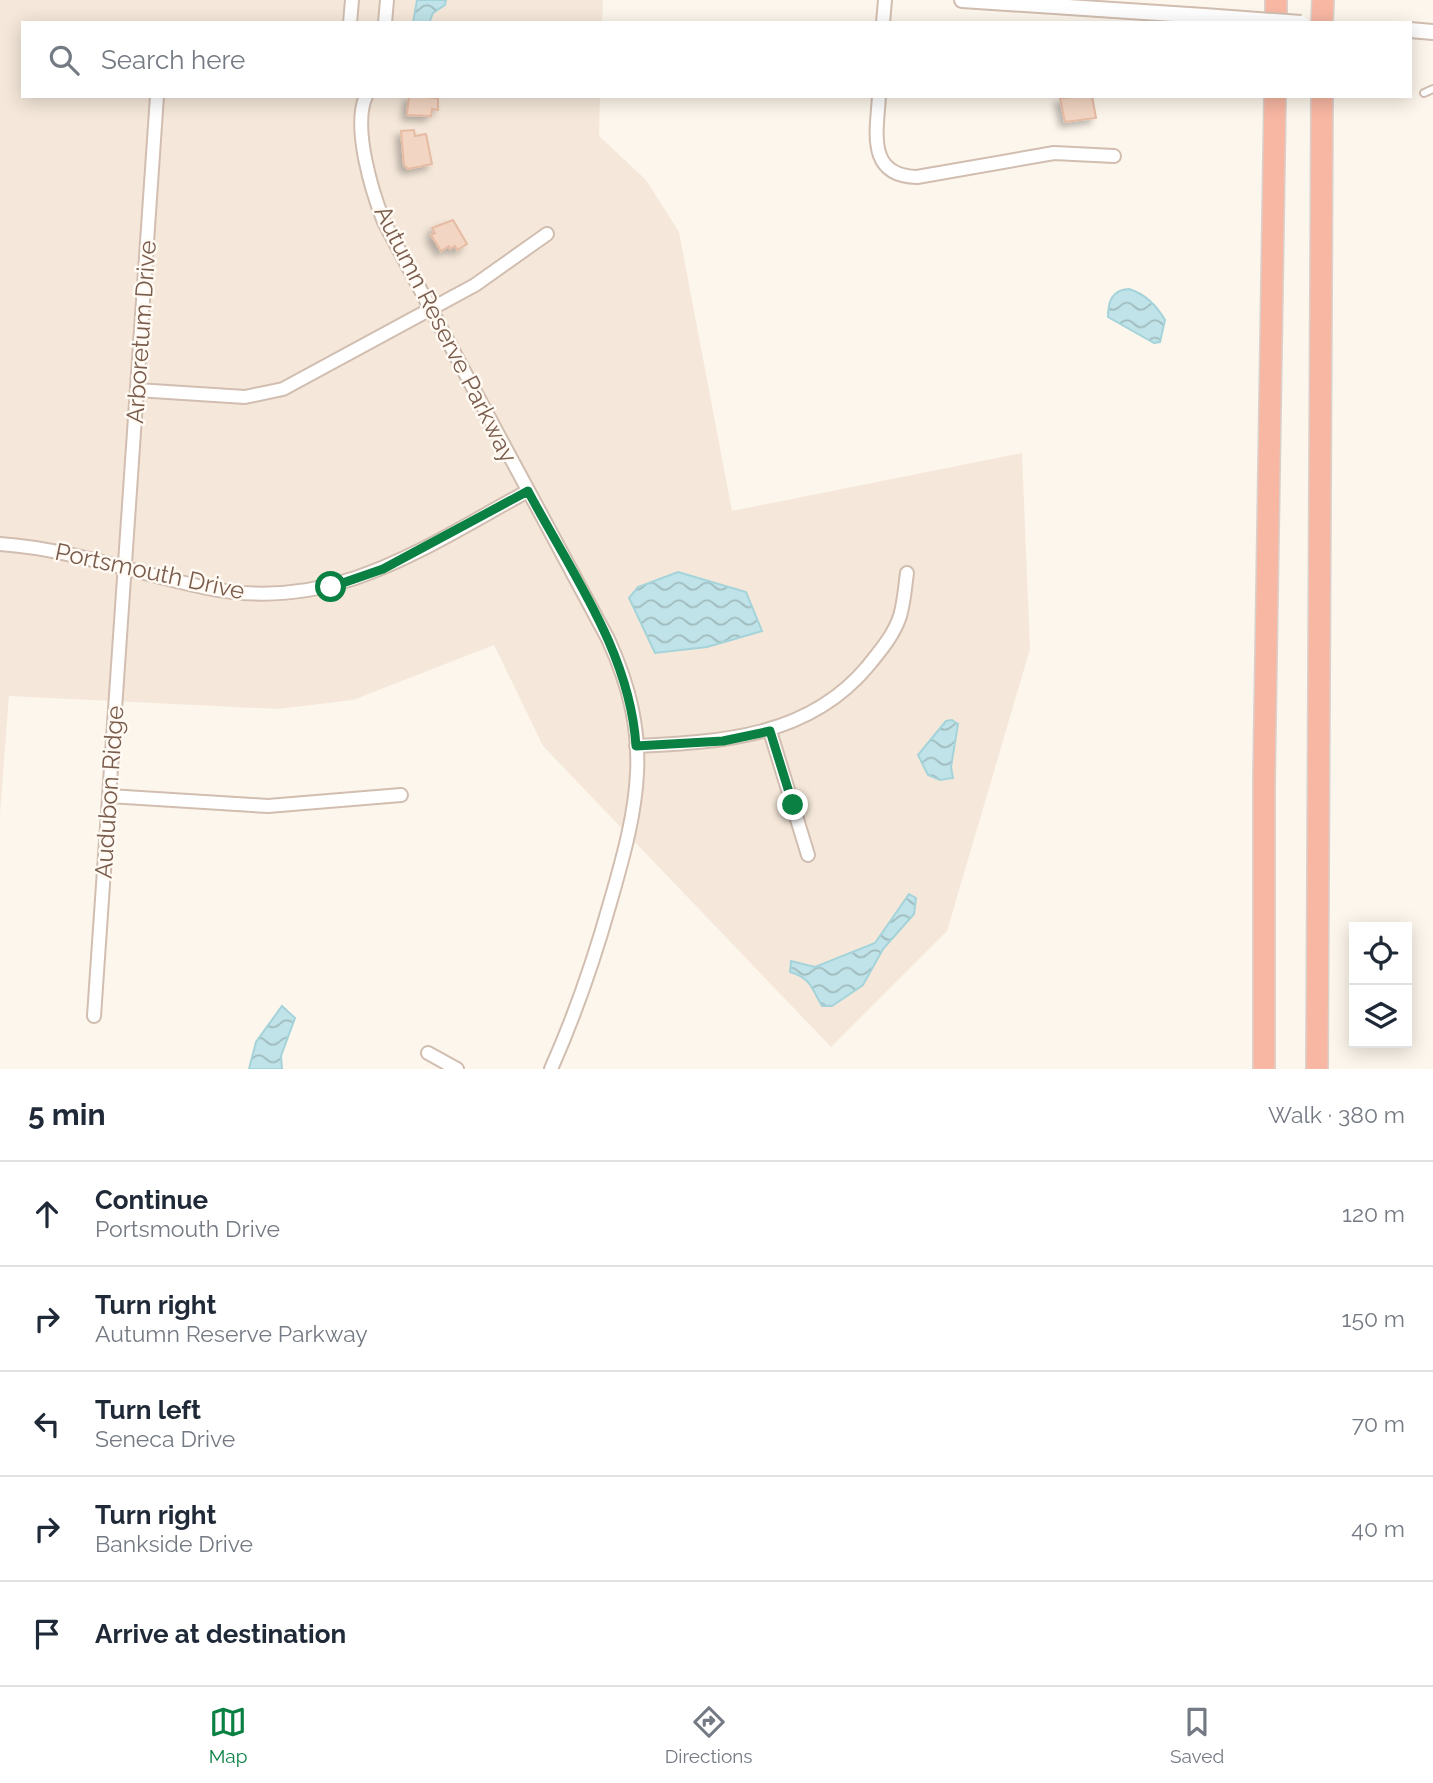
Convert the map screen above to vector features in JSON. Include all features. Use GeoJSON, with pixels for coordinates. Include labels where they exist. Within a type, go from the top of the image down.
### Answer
{"type":"FeatureCollection","features":[{"type":"Feature","properties":{"kind":"highway"},"geometry":{"type":"LineString","coordinates":[[1276,0],[1276,21]]}},
{"type":"Feature","properties":{"kind":"highway"},"geometry":{"type":"LineString","coordinates":[[1322,0],[1322,21]]}},
{"type":"Feature","properties":{"kind":"highway"},"geometry":{"type":"LineString","coordinates":[[1264,1069],[1264,781],[1275,98]]}},
{"type":"Feature","properties":{"kind":"highway"},"geometry":{"type":"LineString","coordinates":[[1317,1069],[1322,98]]}},
{"type":"Feature","properties":{"kind":"street"},"geometry":{"type":"LineString","coordinates":[[350,21],[352,0]]}},
{"type":"Feature","properties":{"kind":"street"},"geometry":{"type":"LineString","coordinates":[[385,21],[387,0]]}},
{"type":"Feature","properties":{"kind":"street"},"geometry":{"type":"LineString","coordinates":[[883,21],[885,0]]}},
{"type":"Feature","properties":{"kind":"street"},"geometry":{"type":"LineString","coordinates":[[962,0],[1273,21]]}},
{"type":"Feature","properties":{"kind":"street"},"geometry":{"type":"LineString","coordinates":[[1412,30],[1433,32]]}},
{"type":"Feature","properties":{"kind":"street","name":"Arboretum Drive"},"geometry":{"type":"LineString","coordinates":[[125,568],[157,98]]}},
{"type":"Feature","properties":{"kind":"street"},"geometry":{"type":"LineString","coordinates":[[879,98],[877,151],[888,168],[898,175],[916,177],[1054,153],[1114,156]]}},
{"type":"Feature","properties":{"kind":"street","name":"Autumn Reserve Parkway"},"geometry":{"type":"LineString","coordinates":[[362,99],[365,150],[376,200],[391,238],[615,654],[629,695],[636,746],[637,796],[625,853],[583,993],[551,1069]]}},
{"type":"Feature","properties":{"kind":"street"},"geometry":{"type":"LineString","coordinates":[[137,390],[234,397],[272,393],[430,310],[497,271],[547,234]]}},
{"type":"Feature","properties":{"kind":"street","name":"Portsmouth Drive"},"geometry":{"type":"LineString","coordinates":[[0,544],[47,548],[236,593],[287,594],[321,590],[383,569],[528,491]]}},
{"type":"Feature","properties":{"kind":"street","name":"Audubon Ridge"},"geometry":{"type":"LineString","coordinates":[[94,1016],[125,568]]}},
{"type":"Feature","properties":{"kind":"street"},"geometry":{"type":"LineString","coordinates":[[636,746],[723,741],[770,731],[798,720],[831,700],[864,671],[885,644],[900,617],[907,573]]}},
{"type":"Feature","properties":{"kind":"street"},"geometry":{"type":"LineString","coordinates":[[770,731],[808,855]]}},
{"type":"Feature","properties":{"kind":"street"},"geometry":{"type":"LineString","coordinates":[[109,796],[268,806],[401,795]]}},
{"type":"Feature","properties":{"kind":"street"},"geometry":{"type":"LineString","coordinates":[[428,1053],[457,1069]]}},
{"type":"Feature","properties":{"kind":"lane"},"geometry":{"type":"LineString","coordinates":[[1424,93],[1433,89]]}},
{"type":"Feature","properties":{"kind":"shaded area"},"geometry":{"type":"Polygon","coordinates":[[[0,0],[603,0],[602,21],[21,21],[21,98],[600,98],[599,136],[646,180],[679,232],[732,511],[1022,453],[1030,649],[947,931],[831,1047],[543,746],[494,645],[353,700],[278,709],[9,696],[0,814],[0,0]]]}},
{"type":"Feature","properties":{"kind":"water"},"geometry":{"type":"Polygon","coordinates":[[[417,0],[446,0],[445,5],[433,13],[430,21],[413,21],[417,0]]]}},
{"type":"Feature","properties":{"kind":"water"},"geometry":{"type":"Polygon","coordinates":[[[1129,289],[1150,301],[1165,320],[1160,342],[1154,343],[1108,317],[1112,297],[1129,289]]]}},
{"type":"Feature","properties":{"kind":"water"},"geometry":{"type":"Polygon","coordinates":[[[678,572],[746,592],[762,631],[707,647],[655,653],[629,598],[638,587],[678,572]]]}},
{"type":"Feature","properties":{"kind":"water"},"geometry":{"type":"Polygon","coordinates":[[[952,720],[958,724],[951,767],[953,778],[940,780],[928,775],[918,755],[946,721],[952,720]]]}},
{"type":"Feature","properties":{"kind":"water"},"geometry":{"type":"Polygon","coordinates":[[[909,894],[916,898],[914,914],[883,949],[863,985],[832,1006],[822,1006],[807,981],[790,972],[791,961],[815,967],[875,943],[909,894]]]}},
{"type":"Feature","properties":{"kind":"water"},"geometry":{"type":"Polygon","coordinates":[[[282,1006],[295,1018],[281,1056],[282,1069],[249,1069],[256,1042],[282,1006]]]}},
{"type":"Feature","properties":{"kind":"building"},"geometry":{"type":"Polygon","coordinates":[[[409,98],[438,98],[438,110],[432,109],[431,116],[407,115],[409,98]]]}},
{"type":"Feature","properties":{"kind":"building"},"geometry":{"type":"Polygon","coordinates":[[[1060,98],[1092,98],[1096,118],[1065,122],[1060,98]]]}},
{"type":"Feature","properties":{"kind":"building"},"geometry":{"type":"Polygon","coordinates":[[[414,130],[415,136],[426,134],[432,164],[408,169],[404,165],[401,131],[414,130]]]}},
{"type":"Feature","properties":{"kind":"building"},"geometry":{"type":"Polygon","coordinates":[[[453,220],[467,244],[457,250],[455,246],[450,249],[449,246],[441,251],[431,235],[435,233],[432,228],[453,220]]]}},
{"type":"Feature","properties":{"kind":"route"},"geometry":{"type":"LineString","coordinates":[[331,587],[361,579],[383,569],[528,491],[615,654],[629,695],[636,746],[723,741],[770,731],[793,805]]}}]}
